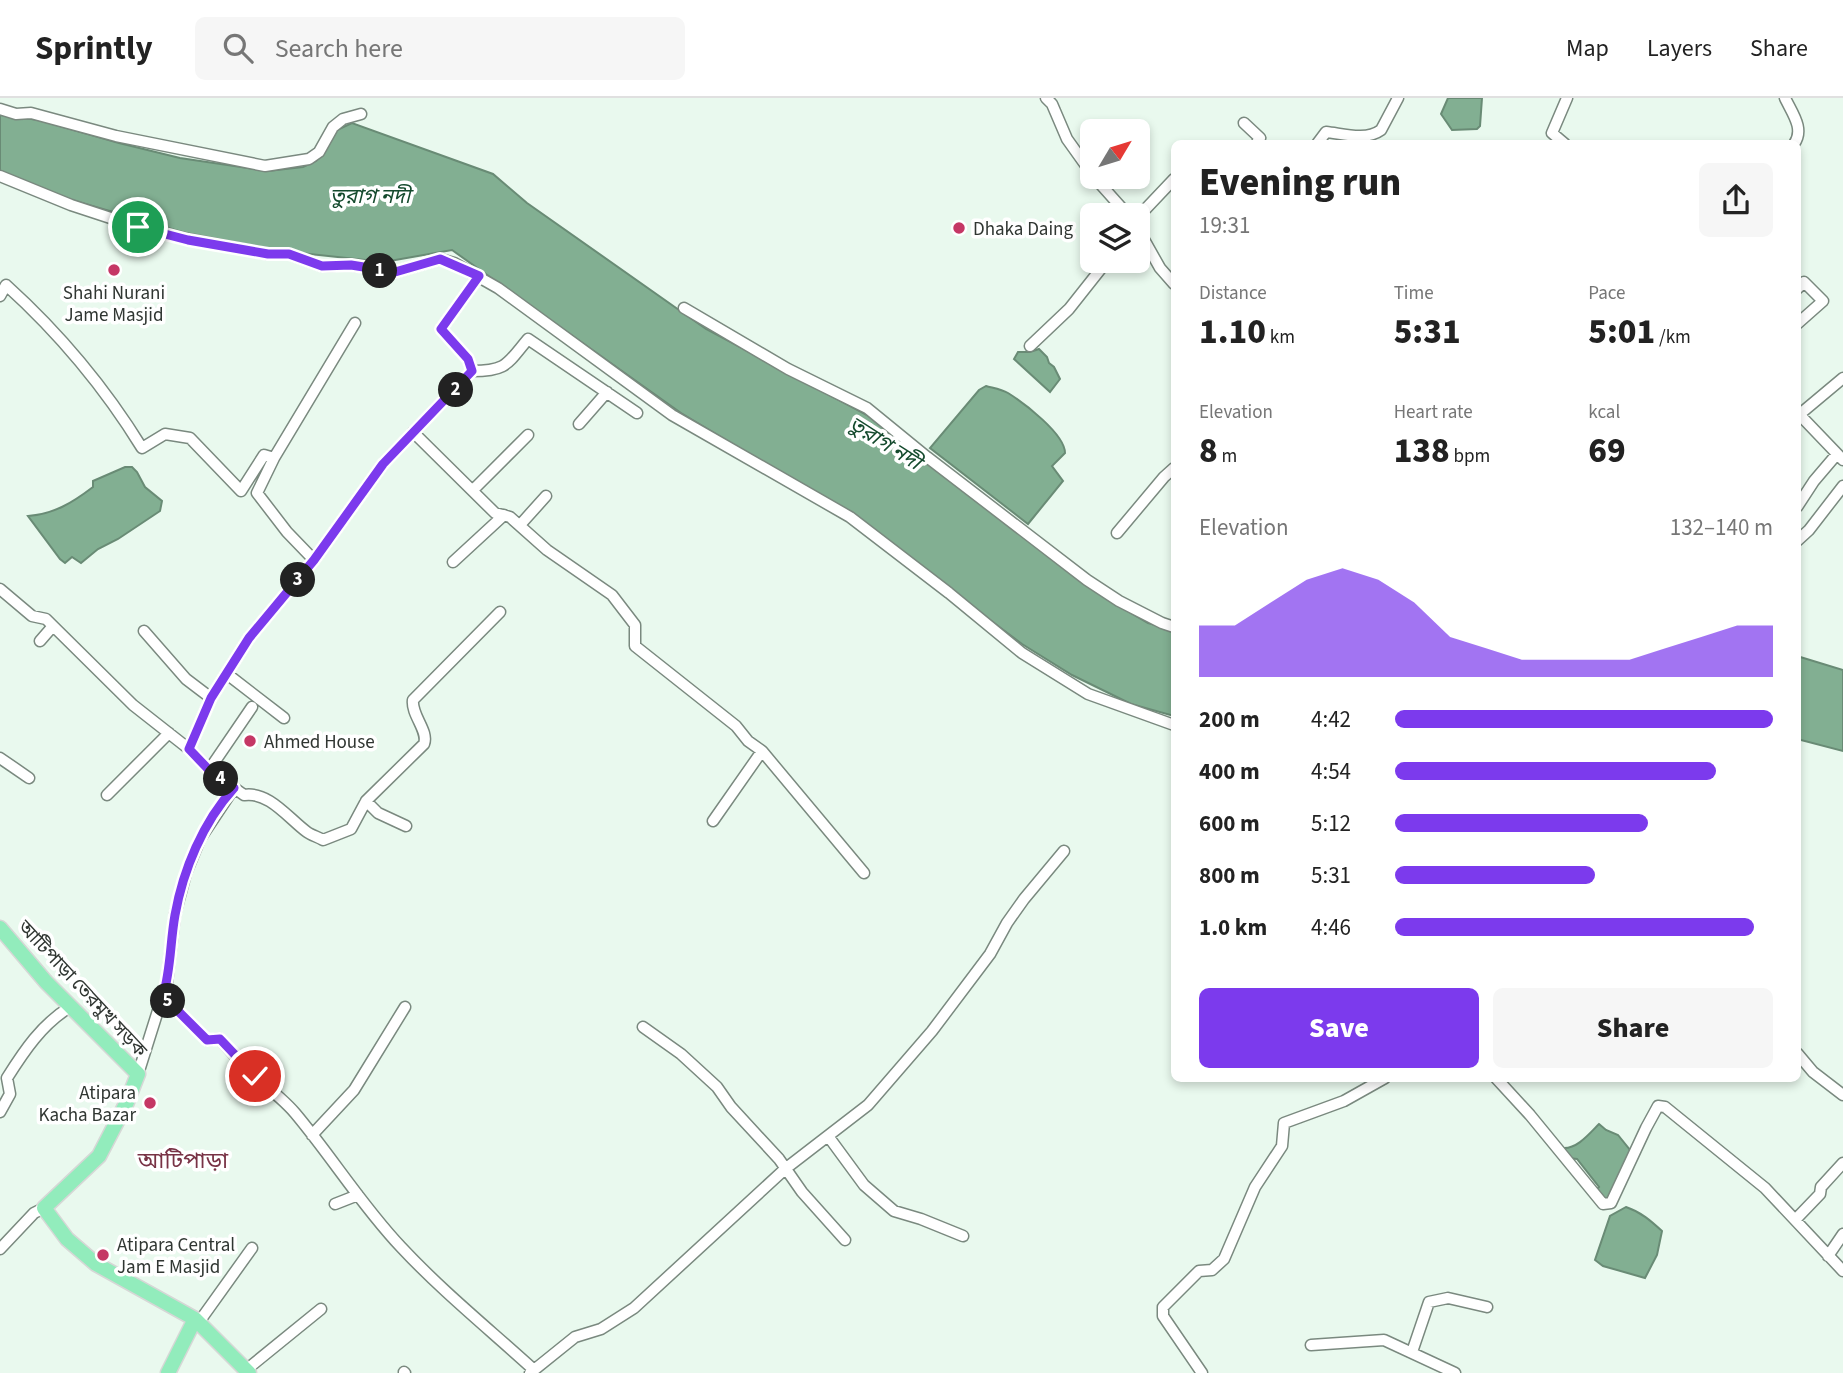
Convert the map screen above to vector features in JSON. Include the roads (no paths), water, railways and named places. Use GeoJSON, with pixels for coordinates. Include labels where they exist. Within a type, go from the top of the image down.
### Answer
{"type":"FeatureCollection","features":[{"type":"Feature","properties":{"kind":"main road","name":"আটিপাড়া তেরমুখ সড়ক"},"geometry":{"type":"LineString","coordinates":[[0,928],[71,1007],[138,1074],[99,1156],[44,1208]]}},
{"type":"Feature","properties":{"kind":"main road"},"geometry":{"type":"LineString","coordinates":[[44,1208],[67,1239],[96,1264],[197,1320],[248,1371]]}},
{"type":"Feature","properties":{"kind":"main road"},"geometry":{"type":"LineString","coordinates":[[169,1373],[197,1320]]}},
{"type":"Feature","properties":{"kind":"street"},"geometry":{"type":"LineString","coordinates":[[1046,98],[1052,104],[1067,139],[1080,157]]}},
{"type":"Feature","properties":{"kind":"street"},"geometry":{"type":"LineString","coordinates":[[1320,140],[1326,132],[1374,140],[1398,98]]}},
{"type":"Feature","properties":{"kind":"street"},"geometry":{"type":"LineString","coordinates":[[1550,139],[1567,98]]}},
{"type":"Feature","properties":{"kind":"street"},"geometry":{"type":"LineString","coordinates":[[1785,98],[1799,129],[1797,140]]}},
{"type":"Feature","properties":{"kind":"street"},"geometry":{"type":"LineString","coordinates":[[0,109],[16,114],[31,113],[116,136],[265,166],[309,159],[319,152],[332,127],[343,119],[360,114]]}},
{"type":"Feature","properties":{"kind":"street"},"geometry":{"type":"LineString","coordinates":[[1244,123],[1260,138],[1259,140]]}},
{"type":"Feature","properties":{"kind":"street"},"geometry":{"type":"LineString","coordinates":[[0,176],[71,205],[188,240],[268,254],[289,254],[322,266],[351,265],[395,272],[440,259],[479,276],[672,415],[850,517],[1021,653],[1088,694],[1171,724]]}},
{"type":"Feature","properties":{"kind":"street"},"geometry":{"type":"LineString","coordinates":[[1150,204],[1171,182]]}},
{"type":"Feature","properties":{"kind":"street"},"geometry":{"type":"LineString","coordinates":[[1105,189],[1118,203]]}},
{"type":"Feature","properties":{"kind":"street"},"geometry":{"type":"LineString","coordinates":[[1150,250],[1160,268],[1171,280]]}},
{"type":"Feature","properties":{"kind":"street"},"geometry":{"type":"LineString","coordinates":[[1030,346],[1069,309],[1098,273]]}},
{"type":"Feature","properties":{"kind":"street"},"geometry":{"type":"LineString","coordinates":[[472,371],[468,359],[441,329],[479,276]]}},
{"type":"Feature","properties":{"kind":"street"},"geometry":{"type":"LineString","coordinates":[[1801,285],[1804,282],[1823,301],[1801,320]]}},
{"type":"Feature","properties":{"kind":"street"},"geometry":{"type":"LineString","coordinates":[[0,296],[6,285],[43,318],[107,396],[142,449],[165,434],[190,438],[241,491]]}},
{"type":"Feature","properties":{"kind":"street"},"geometry":{"type":"LineString","coordinates":[[684,308],[788,369],[867,408],[1087,580],[1119,601],[1171,626]]}},
{"type":"Feature","properties":{"kind":"street"},"geometry":{"type":"LineString","coordinates":[[189,749],[211,698],[249,638],[314,560],[383,464],[472,371],[491,371],[506,367],[540,319]]}},
{"type":"Feature","properties":{"kind":"street"},"geometry":{"type":"LineString","coordinates":[[257,493],[274,458],[355,323]]}},
{"type":"Feature","properties":{"kind":"street"},"geometry":{"type":"LineString","coordinates":[[528,339],[637,413]]}},
{"type":"Feature","properties":{"kind":"street"},"geometry":{"type":"LineString","coordinates":[[1801,411],[1843,377]]}},
{"type":"Feature","properties":{"kind":"street"},"geometry":{"type":"LineString","coordinates":[[579,424],[607,393]]}},
{"type":"Feature","properties":{"kind":"street"},"geometry":{"type":"LineString","coordinates":[[1801,416],[1840,457],[1814,481],[1801,501]]}},
{"type":"Feature","properties":{"kind":"street"},"geometry":{"type":"LineString","coordinates":[[413,432],[495,513],[520,525],[547,550],[612,595],[635,625],[635,646],[736,726],[748,741],[762,751],[864,873]]}},
{"type":"Feature","properties":{"kind":"street"},"geometry":{"type":"LineString","coordinates":[[473,490],[528,435]]}},
{"type":"Feature","properties":{"kind":"street"},"geometry":{"type":"LineString","coordinates":[[241,491],[264,455],[274,458]]}},
{"type":"Feature","properties":{"kind":"street"},"geometry":{"type":"LineString","coordinates":[[1117,533],[1171,471]]}},
{"type":"Feature","properties":{"kind":"street"},"geometry":{"type":"LineString","coordinates":[[1801,536],[1809,530],[1843,486]]}},
{"type":"Feature","properties":{"kind":"street"},"geometry":{"type":"LineString","coordinates":[[241,491],[250,489],[257,493],[314,560]]}},
{"type":"Feature","properties":{"kind":"street"},"geometry":{"type":"LineString","coordinates":[[520,525],[545,496]]}},
{"type":"Feature","properties":{"kind":"street"},"geometry":{"type":"LineString","coordinates":[[453,562],[504,515]]}},
{"type":"Feature","properties":{"kind":"street"},"geometry":{"type":"LineString","coordinates":[[0,589],[32,616],[46,619],[133,705],[189,749],[209,770],[244,795],[253,793],[270,802],[283,810],[306,832],[323,840],[351,829],[366,800],[426,740],[413,708],[413,701],[500,612]]}},
{"type":"Feature","properties":{"kind":"street"},"geometry":{"type":"LineString","coordinates":[[40,641],[53,626]]}},
{"type":"Feature","properties":{"kind":"street"},"geometry":{"type":"LineString","coordinates":[[144,631],[186,679],[211,698]]}},
{"type":"Feature","properties":{"kind":"street"},"geometry":{"type":"LineString","coordinates":[[227,674],[284,718]]}},
{"type":"Feature","properties":{"kind":"street"},"geometry":{"type":"LineString","coordinates":[[209,770],[252,707]]}},
{"type":"Feature","properties":{"kind":"street"},"geometry":{"type":"LineString","coordinates":[[107,795],[169,733]]}},
{"type":"Feature","properties":{"kind":"street"},"geometry":{"type":"LineString","coordinates":[[713,821],[762,751]]}},
{"type":"Feature","properties":{"kind":"street"},"geometry":{"type":"LineString","coordinates":[[0,758],[29,778]]}},
{"type":"Feature","properties":{"kind":"street","name":"আটিপাড়া তেরমুখ সড়ক"},"geometry":{"type":"LineString","coordinates":[[138,1074],[163,996],[171,962],[175,914],[186,873],[200,839],[234,788]]}},
{"type":"Feature","properties":{"kind":"street"},"geometry":{"type":"LineString","coordinates":[[366,800],[378,813],[406,826]]}},
{"type":"Feature","properties":{"kind":"street"},"geometry":{"type":"LineString","coordinates":[[163,996],[207,1040],[220,1039],[255,1076],[273,1090],[340,1168],[398,1245],[532,1371],[575,1337],[601,1329],[634,1308],[785,1169],[868,1105],[903,1067],[990,954],[1024,899],[1064,851]]}},
{"type":"Feature","properties":{"kind":"street"},"geometry":{"type":"LineString","coordinates":[[0,1112],[10,1094],[7,1078],[17,1062],[41,1030],[71,1007]]}},
{"type":"Feature","properties":{"kind":"street"},"geometry":{"type":"LineString","coordinates":[[312,1135],[354,1090],[405,1007]]}},
{"type":"Feature","properties":{"kind":"street"},"geometry":{"type":"LineString","coordinates":[[643,1027],[681,1054],[717,1087],[731,1107],[779,1159],[802,1192],[845,1240]]}},
{"type":"Feature","properties":{"kind":"street"},"geometry":{"type":"LineString","coordinates":[[1801,1057],[1814,1072],[1843,1095]]}},
{"type":"Feature","properties":{"kind":"street"},"geometry":{"type":"LineString","coordinates":[[1202,1373],[1163,1316],[1163,1307],[1199,1271],[1212,1270],[1224,1259],[1255,1187],[1282,1146],[1284,1123],[1344,1101],[1378,1082]]}},
{"type":"Feature","properties":{"kind":"street"},"geometry":{"type":"LineString","coordinates":[[1500,1082],[1603,1204],[1611,1203],[1658,1106],[1665,1107],[1765,1188],[1843,1271]]}},
{"type":"Feature","properties":{"kind":"street"},"geometry":{"type":"LineString","coordinates":[[828,1136],[864,1185],[894,1211],[963,1236]]}},
{"type":"Feature","properties":{"kind":"street"},"geometry":{"type":"LineString","coordinates":[[1796,1219],[1820,1194],[1821,1186],[1843,1163]]}},
{"type":"Feature","properties":{"kind":"street"},"geometry":{"type":"LineString","coordinates":[[335,1204],[358,1195]]}},
{"type":"Feature","properties":{"kind":"street"},"geometry":{"type":"LineString","coordinates":[[0,1249],[34,1213],[44,1208]]}},
{"type":"Feature","properties":{"kind":"street"},"geometry":{"type":"LineString","coordinates":[[1828,1256],[1843,1234]]}},
{"type":"Feature","properties":{"kind":"street"},"geometry":{"type":"LineString","coordinates":[[197,1320],[252,1248]]}},
{"type":"Feature","properties":{"kind":"street"},"geometry":{"type":"LineString","coordinates":[[1412,1352],[1429,1302],[1448,1298],[1487,1307]]}},
{"type":"Feature","properties":{"kind":"street"},"geometry":{"type":"LineString","coordinates":[[248,1371],[321,1309]]}},
{"type":"Feature","properties":{"kind":"street"},"geometry":{"type":"LineString","coordinates":[[1311,1345],[1384,1339],[1455,1373]]}},
{"type":"Feature","properties":{"kind":"water"},"geometry":{"type":"Polygon","coordinates":[[[1448,98],[1482,98],[1480,126],[1477,129],[1452,130],[1441,114],[1448,98]]]}},
{"type":"Feature","properties":{"kind":"water","name":"তুরাগ নদী"},"geometry":{"type":"Polygon","coordinates":[[[0,115],[39,120],[180,158],[268,171],[303,167],[316,161],[337,130],[352,123],[493,174],[527,203],[706,329],[867,415],[1104,597],[1148,623],[1171,629],[1171,715],[1131,704],[1072,675],[1022,644],[846,512],[681,413],[452,250],[384,262],[291,252],[196,236],[51,194],[0,172],[0,115]]]}},
{"type":"Feature","properties":{"kind":"water"},"geometry":{"type":"Polygon","coordinates":[[[1039,349],[1060,379],[1050,392],[1014,359],[1018,352],[1039,349]]]}},
{"type":"Feature","properties":{"kind":"water"},"geometry":{"type":"Polygon","coordinates":[[[986,386],[1005,392],[1024,404],[1051,428],[1063,445],[1065,453],[1052,466],[1063,481],[1028,524],[930,448],[979,390],[986,386]]]}},
{"type":"Feature","properties":{"kind":"water"},"geometry":{"type":"Polygon","coordinates":[[[125,467],[132,467],[145,487],[162,501],[160,511],[98,549],[81,563],[72,557],[65,563],[28,516],[62,507],[93,487],[93,481],[125,467]]]}},
{"type":"Feature","properties":{"kind":"water"},"geometry":{"type":"Polygon","coordinates":[[[1801,657],[1843,670],[1843,751],[1801,740],[1801,657]]]}},
{"type":"Feature","properties":{"kind":"water"},"geometry":{"type":"Polygon","coordinates":[[[1599,1124],[1618,1135],[1630,1150],[1611,1197],[1602,1199],[1596,1190],[1599,1187],[1577,1159],[1568,1158],[1563,1148],[1578,1143],[1599,1124]]]}},
{"type":"Feature","properties":{"kind":"water"},"geometry":{"type":"Polygon","coordinates":[[[1626,1207],[1650,1220],[1662,1231],[1657,1255],[1645,1278],[1603,1266],[1595,1260],[1610,1216],[1626,1207]]]}},
{"type":"Feature","properties":{"kind":"place","name":"Dhaka Daing"},"geometry":{"type":"Point","coordinates":[959,228]}},
{"type":"Feature","properties":{"kind":"place","name":"Shahi Nurani Jame Masjid"},"geometry":{"type":"Point","coordinates":[114,270]}},
{"type":"Feature","properties":{"kind":"place","name":"Ahmed House"},"geometry":{"type":"Point","coordinates":[250,741]}},
{"type":"Feature","properties":{"kind":"place","name":"Atipara Kacha Bazar"},"geometry":{"type":"Point","coordinates":[150,1103]}},
{"type":"Feature","properties":{"kind":"place","name":"Atipara Central Jam E Masjid"},"geometry":{"type":"Point","coordinates":[103,1255]}},
{"type":"Feature","properties":{"kind":"district","name":"আটিপাড়া"},"geometry":{"type":"Point","coordinates":[183,1160]}}]}
